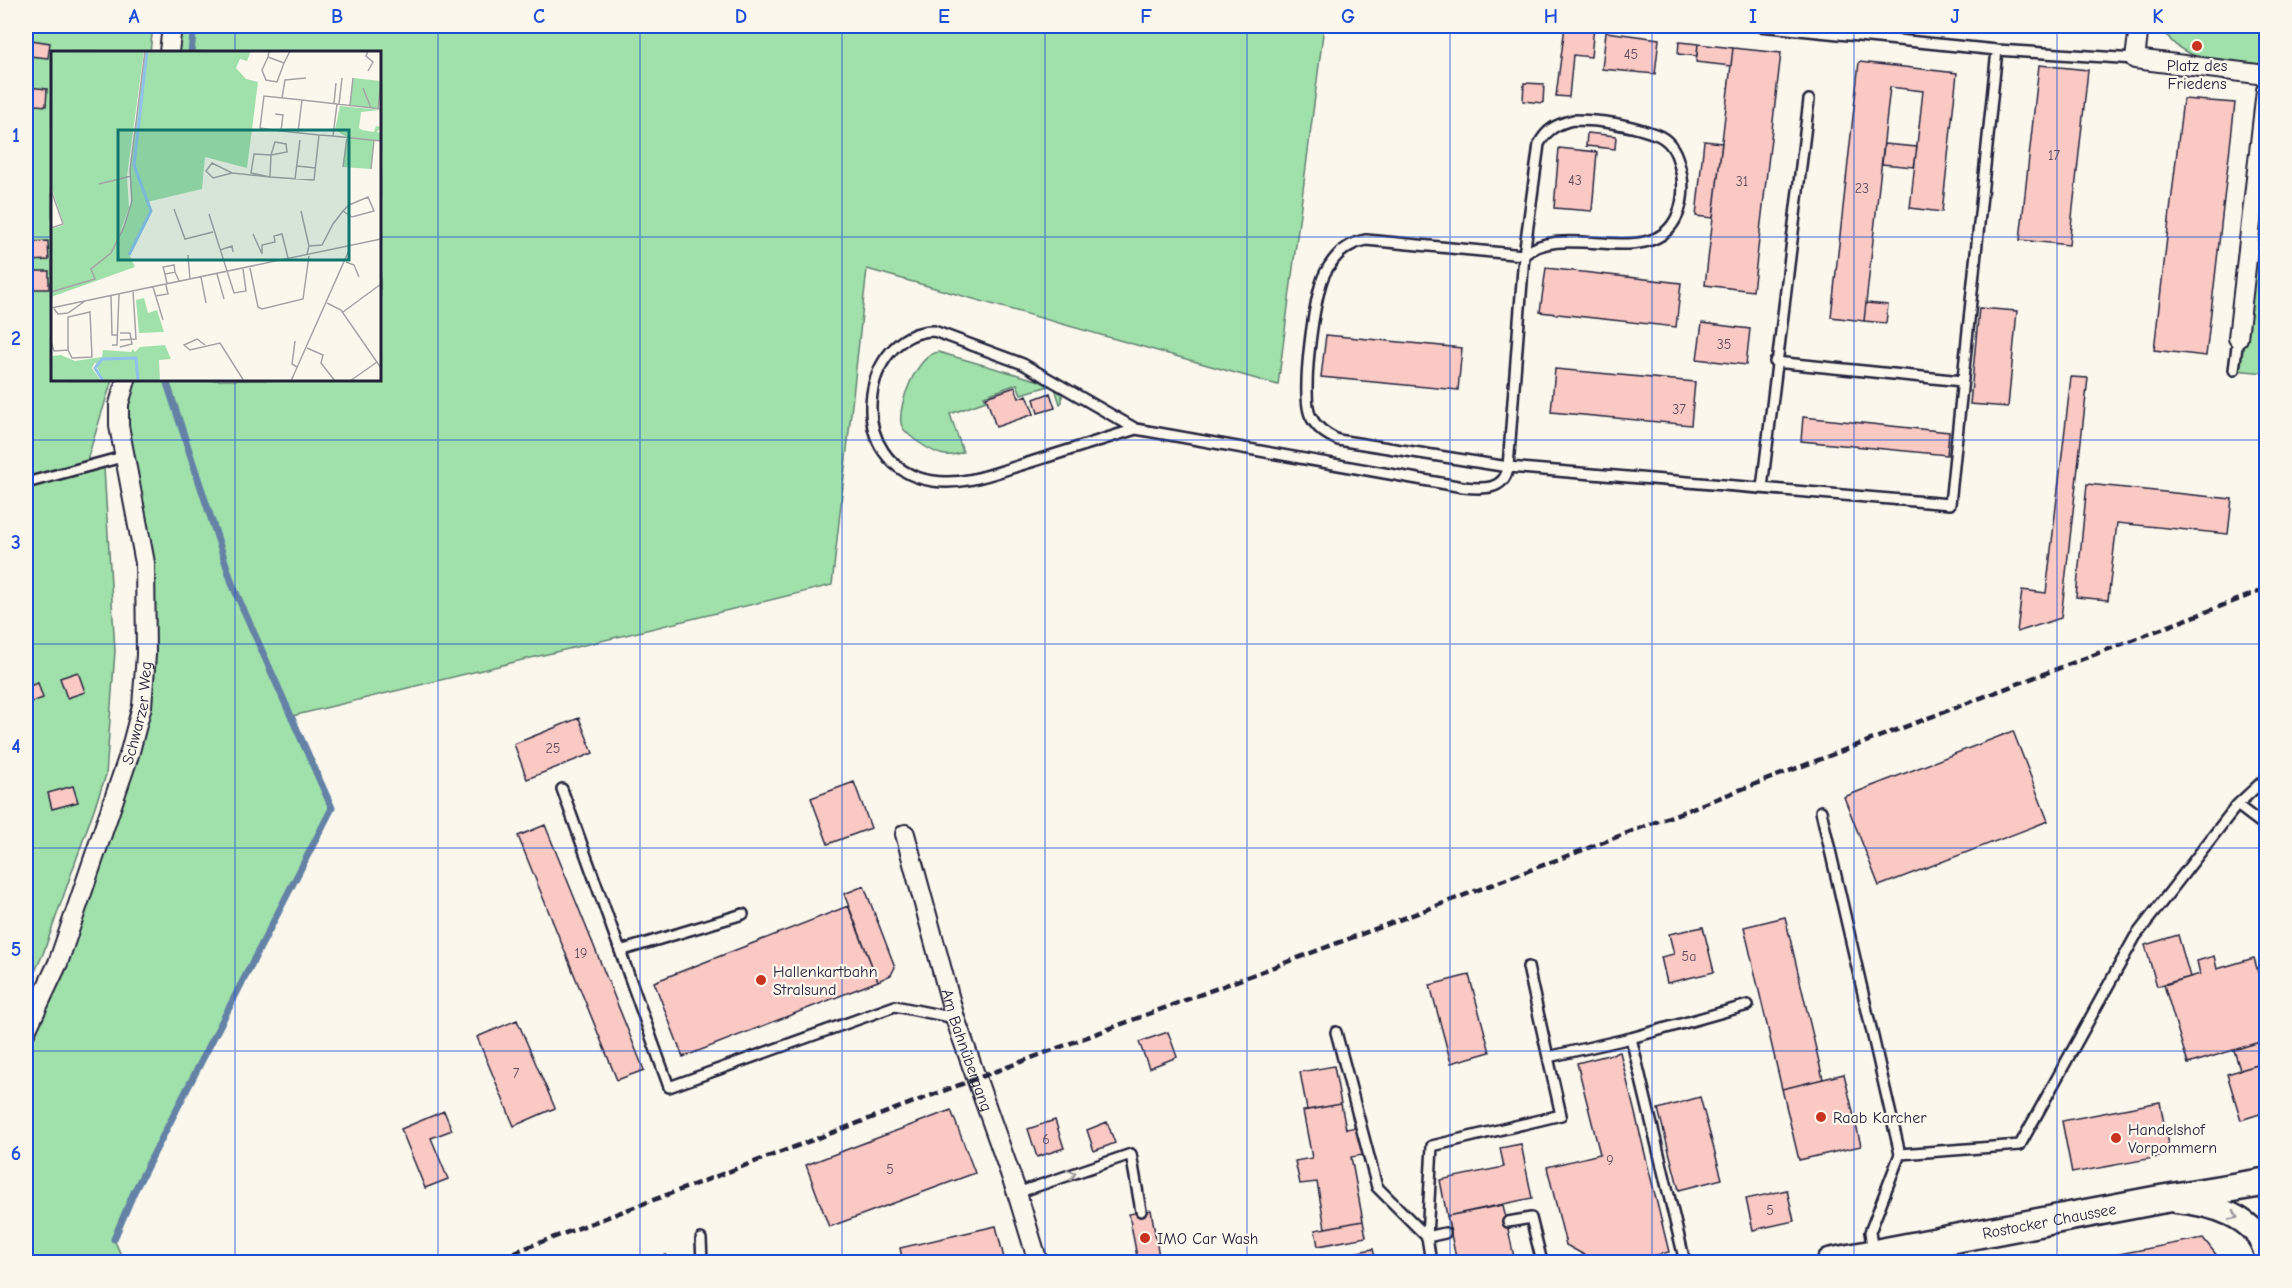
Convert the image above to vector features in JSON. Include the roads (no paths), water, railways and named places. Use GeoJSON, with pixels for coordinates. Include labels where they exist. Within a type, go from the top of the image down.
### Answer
{"type":"FeatureCollection","features":[{"type":"Feature","properties":{"kind":"main road","name":"Rostocker Chaussee"},"geometry":{"type":"LineString","coordinates":[[1832,1263],[1890,1255],[2157,1200],[2266,1182]]}},
{"type":"Feature","properties":{"kind":"street"},"geometry":{"type":"LineString","coordinates":[[169,51],[172,26]]}},
{"type":"Feature","properties":{"kind":"street"},"geometry":{"type":"LineString","coordinates":[[2139,26],[2135,59],[2266,75]]}},
{"type":"Feature","properties":{"kind":"street"},"geometry":{"type":"LineString","coordinates":[[2238,338],[2266,90]]}},
{"type":"Feature","properties":{"kind":"street","name":"Schwarzer Weg"},"geometry":{"type":"LineString","coordinates":[[26,1031],[58,963],[129,755],[142,706],[146,655],[145,563],[126,456],[118,426],[119,404],[126,381]]}},
{"type":"Feature","properties":{"kind":"street","name":"Am Bahnübergang"},"geometry":{"type":"LineString","coordinates":[[905,834],[955,1018],[1017,1193],[1038,1263]]}},
{"type":"Feature","properties":{"kind":"street"},"geometry":{"type":"LineString","coordinates":[[2157,1200],[2202,1204],[2231,1214],[2253,1229],[2264,1244],[2266,1255]]}},
{"type":"Feature","properties":{"kind":"lane"},"geometry":{"type":"LineString","coordinates":[[1759,26],[1997,50],[2135,59]]}},
{"type":"Feature","properties":{"kind":"lane"},"geometry":{"type":"LineString","coordinates":[[1524,255],[1366,240],[1351,244],[1329,266],[1320,283],[1306,381],[1306,405],[1310,417],[1328,436],[1338,440],[1508,467],[1950,504],[1997,50]]}},
{"type":"Feature","properties":{"kind":"lane"},"geometry":{"type":"LineString","coordinates":[[1762,488],[1775,362],[1809,100]]}},
{"type":"Feature","properties":{"kind":"lane"},"geometry":{"type":"LineString","coordinates":[[1136,429],[972,480],[943,482],[920,478],[893,463],[875,440],[870,412],[877,380],[891,354],[905,339],[925,332],[943,333],[1036,370],[1136,429],[1463,487],[1486,488],[1498,485],[1504,480],[1508,467],[1524,255],[1539,144],[1545,133],[1573,120],[1588,120],[1656,134],[1668,141],[1674,149],[1681,170],[1682,193],[1678,214],[1666,231],[1655,239],[1637,243],[1551,242],[1531,248],[1524,255]]}},
{"type":"Feature","properties":{"kind":"lane"},"geometry":{"type":"LineString","coordinates":[[2234,370],[2238,338]]}},
{"type":"Feature","properties":{"kind":"lane"},"geometry":{"type":"LineString","coordinates":[[1775,362],[1962,381]]}},
{"type":"Feature","properties":{"kind":"lane"},"geometry":{"type":"LineString","coordinates":[[26,483],[126,456]]}},
{"type":"Feature","properties":{"kind":"lane"},"geometry":{"type":"LineString","coordinates":[[1900,1154],[2020,1145],[2135,937],[2237,805],[2266,778]]}},
{"type":"Feature","properties":{"kind":"lane"},"geometry":{"type":"LineString","coordinates":[[562,789],[669,1086],[896,1006],[955,1018]]}},
{"type":"Feature","properties":{"kind":"lane"},"geometry":{"type":"LineString","coordinates":[[2237,805],[2266,826]]}},
{"type":"Feature","properties":{"kind":"lane"},"geometry":{"type":"LineString","coordinates":[[1821,811],[1900,1154],[1870,1232],[1890,1255]]}},
{"type":"Feature","properties":{"kind":"lane"},"geometry":{"type":"LineString","coordinates":[[620,951],[743,914]]}},
{"type":"Feature","properties":{"kind":"lane"},"geometry":{"type":"LineString","coordinates":[[1431,1263],[1427,1237],[1432,1146],[1562,1115],[1528,967]]}},
{"type":"Feature","properties":{"kind":"lane"},"geometry":{"type":"LineString","coordinates":[[1548,1057],[1631,1038],[1748,1005]]}},
{"type":"Feature","properties":{"kind":"lane"},"geometry":{"type":"LineString","coordinates":[[1335,1032],[1377,1187],[1427,1237]]}},
{"type":"Feature","properties":{"kind":"lane"},"geometry":{"type":"LineString","coordinates":[[1631,1038],[1684,1263]]}},
{"type":"Feature","properties":{"kind":"lane"},"geometry":{"type":"LineString","coordinates":[[1017,1193],[1131,1154],[1141,1211]]}},
{"type":"Feature","properties":{"kind":"lane"},"geometry":{"type":"LineString","coordinates":[[1508,1222],[1531,1218],[1542,1263]]}},
{"type":"Feature","properties":{"kind":"lane"},"geometry":{"type":"LineString","coordinates":[[1427,1237],[1444,1233]]}},
{"type":"Feature","properties":{"kind":"lane"},"geometry":{"type":"LineString","coordinates":[[701,1239],[702,1263]]}},
{"type":"Feature","properties":{"kind":"waterway"},"geometry":{"type":"LineString","coordinates":[[191,51],[194,26]]}},
{"type":"Feature","properties":{"kind":"waterway"},"geometry":{"type":"LineString","coordinates":[[114,1239],[134,1192],[332,808],[233,586],[166,381]]}},
{"type":"Feature","properties":{"kind":"railway"},"geometry":{"type":"LineString","coordinates":[[488,1262],[1436,906],[2266,589]]}},
{"type":"Feature","properties":{"kind":"place","name":"Platz des Friedens"},"geometry":{"type":"Point","coordinates":[2197,46]}},
{"type":"Feature","properties":{"kind":"place","name":"Hallenkartbahn Stralsund"},"geometry":{"type":"Point","coordinates":[761,980]}},
{"type":"Feature","properties":{"kind":"place","name":"Raab Karcher"},"geometry":{"type":"Point","coordinates":[1821,1117]}},
{"type":"Feature","properties":{"kind":"place","name":"Handelshof Vorpommern"},"geometry":{"type":"Point","coordinates":[2116,1138]}},
{"type":"Feature","properties":{"kind":"place","name":"IMO Car Wash"},"geometry":{"type":"Point","coordinates":[1145,1238]}}]}
